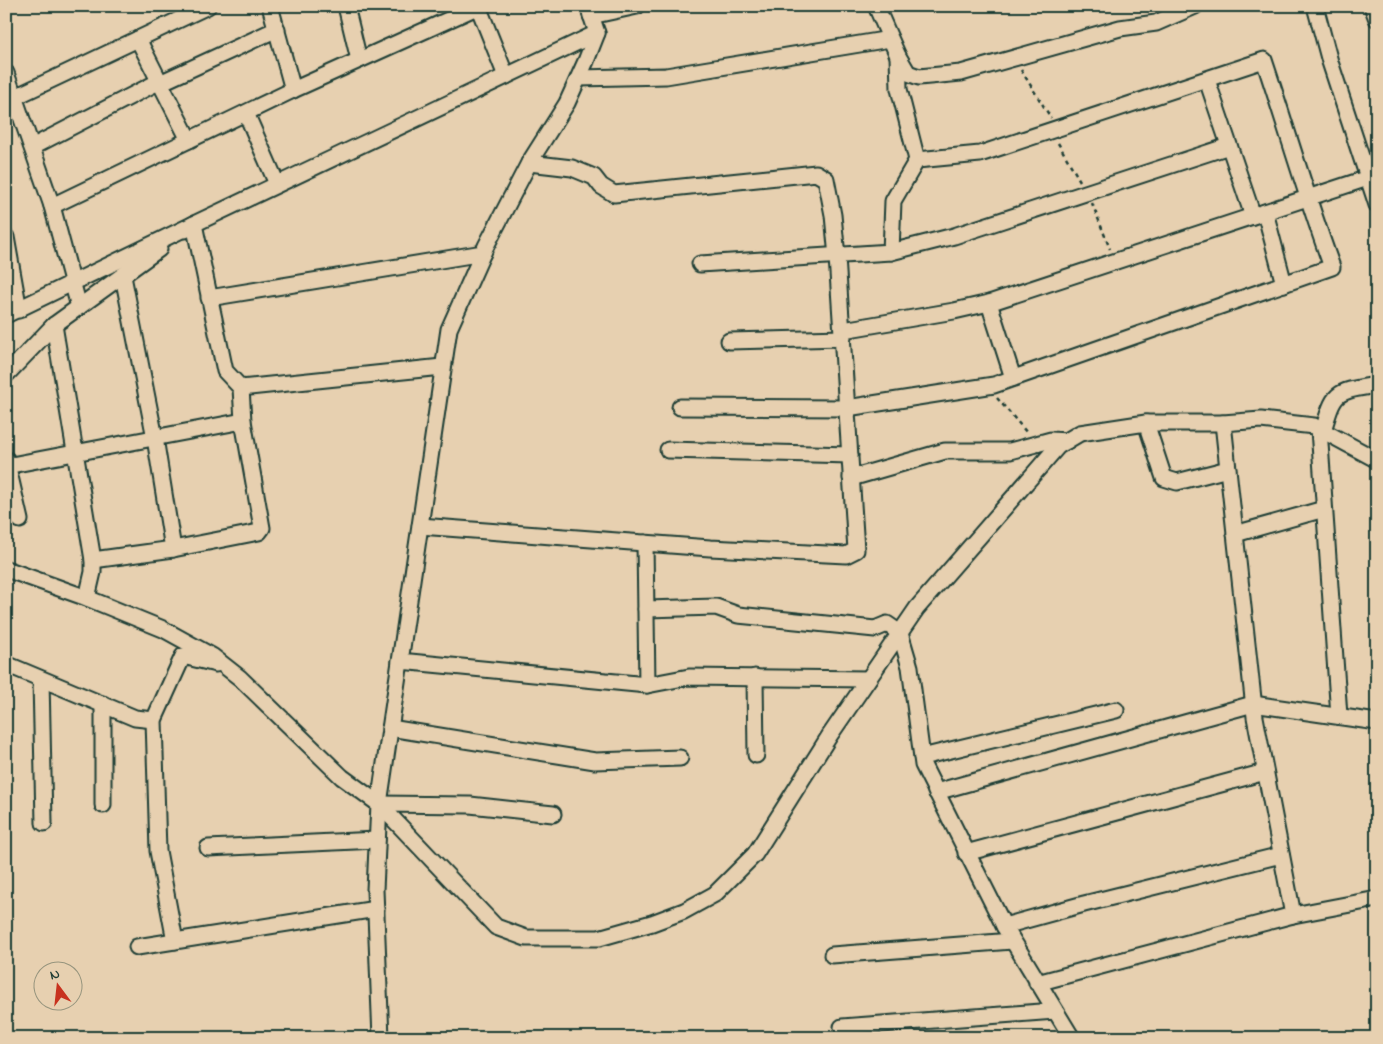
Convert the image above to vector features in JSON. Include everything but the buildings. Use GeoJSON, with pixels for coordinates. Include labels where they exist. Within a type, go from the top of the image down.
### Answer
{"type":"FeatureCollection","features":[{"type":"Feature","properties":{"kind":"street"},"geometry":{"type":"LineString","coordinates":[[15,97],[208,6]]}},
{"type":"Feature","properties":{"kind":"street"},"geometry":{"type":"LineString","coordinates":[[270,6],[294,90]]}},
{"type":"Feature","properties":{"kind":"street"},"geometry":{"type":"LineString","coordinates":[[346,6],[359,60]]}},
{"type":"Feature","properties":{"kind":"street"},"geometry":{"type":"LineString","coordinates":[[52,206],[294,90],[478,6],[506,76]]}},
{"type":"Feature","properties":{"kind":"street"},"geometry":{"type":"LineString","coordinates":[[381,1038],[376,909],[379,804],[448,329],[483,253],[529,163],[567,103],[579,78],[597,33],[589,11],[637,6]]}},
{"type":"Feature","properties":{"kind":"street"},"geometry":{"type":"LineString","coordinates":[[876,6],[898,56],[908,73],[919,77],[961,73],[1120,28],[1156,23],[1195,6]]}},
{"type":"Feature","properties":{"kind":"street"},"geometry":{"type":"LineString","coordinates":[[1315,6],[1372,176],[1377,205]]}},
{"type":"Feature","properties":{"kind":"street"},"geometry":{"type":"LineString","coordinates":[[1372,6],[1377,18]]}},
{"type":"Feature","properties":{"kind":"street"},"geometry":{"type":"LineString","coordinates":[[32,147],[160,82],[276,29]]}},
{"type":"Feature","properties":{"kind":"street"},"geometry":{"type":"LineString","coordinates":[[7,242],[13,312],[277,184],[597,33]]}},
{"type":"Feature","properties":{"kind":"street"},"geometry":{"type":"LineString","coordinates":[[138,39],[189,140]]}},
{"type":"Feature","properties":{"kind":"street"},"geometry":{"type":"LineString","coordinates":[[579,78],[666,76],[890,39]]}},
{"type":"Feature","properties":{"kind":"street"},"geometry":{"type":"LineString","coordinates":[[891,252],[893,201],[917,160],[899,89],[898,56]]}},
{"type":"Feature","properties":{"kind":"street"},"geometry":{"type":"LineString","coordinates":[[680,407],[847,408],[986,386],[1332,267],[1307,198],[1285,122],[1264,60],[980,154],[917,160]]}},
{"type":"Feature","properties":{"kind":"street"},"geometry":{"type":"LineString","coordinates":[[6,73],[52,206],[79,307]]}},
{"type":"Feature","properties":{"kind":"street"},"geometry":{"type":"LineString","coordinates":[[1207,80],[1229,146],[1259,214],[1284,284]]}},
{"type":"Feature","properties":{"kind":"street"},"geometry":{"type":"LineString","coordinates":[[246,113],[277,184]]}},
{"type":"Feature","properties":{"kind":"street"},"geometry":{"type":"LineString","coordinates":[[700,264],[837,257],[891,252],[954,236],[1088,190],[1229,146]]}},
{"type":"Feature","properties":{"kind":"street"},"geometry":{"type":"LineString","coordinates":[[420,526],[645,543],[846,555],[856,550],[837,257],[833,215],[826,179],[816,173],[614,194],[601,186],[594,177],[572,168],[529,163]]}},
{"type":"Feature","properties":{"kind":"street"},"geometry":{"type":"LineString","coordinates":[[729,341],[843,334],[988,303],[1372,176]]}},
{"type":"Feature","properties":{"kind":"street"},"geometry":{"type":"LineString","coordinates":[[6,375],[54,326],[194,224]]}},
{"type":"Feature","properties":{"kind":"street"},"geometry":{"type":"LineString","coordinates":[[93,560],[172,549],[262,529],[244,421],[241,388],[225,371],[194,224]]}},
{"type":"Feature","properties":{"kind":"street"},"geometry":{"type":"LineString","coordinates":[[209,298],[483,253]]}},
{"type":"Feature","properties":{"kind":"street"},"geometry":{"type":"LineString","coordinates":[[123,276],[155,438],[172,549]]}},
{"type":"Feature","properties":{"kind":"street"},"geometry":{"type":"LineString","coordinates":[[988,303],[1013,378]]}},
{"type":"Feature","properties":{"kind":"street"},"geometry":{"type":"LineString","coordinates":[[54,326],[77,453],[82,502],[93,560],[93,572],[87,598]]}},
{"type":"Feature","properties":{"kind":"street"},"geometry":{"type":"LineString","coordinates":[[241,388],[442,367]]}},
{"type":"Feature","properties":{"kind":"street"},"geometry":{"type":"LineString","coordinates":[[1339,716],[1324,509],[1321,430],[1331,402],[1339,393],[1377,385]]}},
{"type":"Feature","properties":{"kind":"street"},"geometry":{"type":"LineString","coordinates":[[8,573],[87,598],[180,637],[225,666],[240,678],[342,777],[379,804],[496,927],[526,938],[599,938],[652,923],[684,911],[716,894],[755,854],[868,679],[917,608],[1058,446],[1080,433],[1146,423],[1223,423],[1261,420],[1299,424],[1321,430],[1377,460]]}},
{"type":"Feature","properties":{"kind":"street"},"geometry":{"type":"LineString","coordinates":[[20,520],[7,464],[77,453],[244,421]]}},
{"type":"Feature","properties":{"kind":"street"},"geometry":{"type":"LineString","coordinates":[[1146,423],[1164,478],[1177,482],[1228,469]]}},
{"type":"Feature","properties":{"kind":"street"},"geometry":{"type":"LineString","coordinates":[[1223,423],[1253,704],[1293,915]]}},
{"type":"Feature","properties":{"kind":"street"},"geometry":{"type":"LineString","coordinates":[[851,478],[945,451],[1010,451],[1051,440],[1067,441]]}},
{"type":"Feature","properties":{"kind":"street"},"geometry":{"type":"LineString","coordinates":[[668,450],[850,456]]}},
{"type":"Feature","properties":{"kind":"street"},"geometry":{"type":"LineString","coordinates":[[1235,534],[1324,509]]}},
{"type":"Feature","properties":{"kind":"street"},"geometry":{"type":"LineString","coordinates":[[645,543],[647,685]]}},
{"type":"Feature","properties":{"kind":"street"},"geometry":{"type":"LineString","coordinates":[[646,609],[716,608],[738,615],[875,629],[887,624],[900,633],[910,666],[923,765],[1012,941],[1072,1038]]}},
{"type":"Feature","properties":{"kind":"street"},"geometry":{"type":"LineString","coordinates":[[175,941],[158,851],[154,720],[183,656],[225,666]]}},
{"type":"Feature","properties":{"kind":"street"},"geometry":{"type":"LineString","coordinates":[[400,661],[647,685],[689,677],[868,679]]}},
{"type":"Feature","properties":{"kind":"street"},"geometry":{"type":"LineString","coordinates":[[6,664],[135,718],[154,720]]}},
{"type":"Feature","properties":{"kind":"street"},"geometry":{"type":"LineString","coordinates":[[754,677],[756,755]]}},
{"type":"Feature","properties":{"kind":"street"},"geometry":{"type":"LineString","coordinates":[[41,679],[44,823]]}},
{"type":"Feature","properties":{"kind":"street"},"geometry":{"type":"LineString","coordinates":[[103,704],[103,805]]}},
{"type":"Feature","properties":{"kind":"street"},"geometry":{"type":"LineString","coordinates":[[936,792],[1253,704],[1377,722]]}},
{"type":"Feature","properties":{"kind":"street"},"geometry":{"type":"LineString","coordinates":[[922,758],[1116,710]]}},
{"type":"Feature","properties":{"kind":"street"},"geometry":{"type":"LineString","coordinates":[[390,728],[595,761],[680,758]]}},
{"type":"Feature","properties":{"kind":"street"},"geometry":{"type":"LineString","coordinates":[[966,853],[1266,772]]}},
{"type":"Feature","properties":{"kind":"street"},"geometry":{"type":"LineString","coordinates":[[379,804],[470,805],[552,814]]}},
{"type":"Feature","properties":{"kind":"street"},"geometry":{"type":"LineString","coordinates":[[208,848],[377,840]]}},
{"type":"Feature","properties":{"kind":"street"},"geometry":{"type":"LineString","coordinates":[[1004,926],[1084,904],[1282,855]]}},
{"type":"Feature","properties":{"kind":"street"},"geometry":{"type":"LineString","coordinates":[[1037,983],[1293,915],[1377,899]]}},
{"type":"Feature","properties":{"kind":"street"},"geometry":{"type":"LineString","coordinates":[[137,947],[376,909]]}},
{"type":"Feature","properties":{"kind":"street"},"geometry":{"type":"LineString","coordinates":[[832,955],[1012,941]]}},
{"type":"Feature","properties":{"kind":"street"},"geometry":{"type":"LineString","coordinates":[[842,1027],[1055,1011]]}},
{"type":"Feature","properties":{"kind":"path"},"geometry":{"type":"LineString","coordinates":[[1014,58],[1040,102],[1050,114],[1058,143],[1083,187],[1088,190],[1115,262]]}},
{"type":"Feature","properties":{"kind":"path"},"geometry":{"type":"LineString","coordinates":[[986,386],[1037,444]]}}]}
